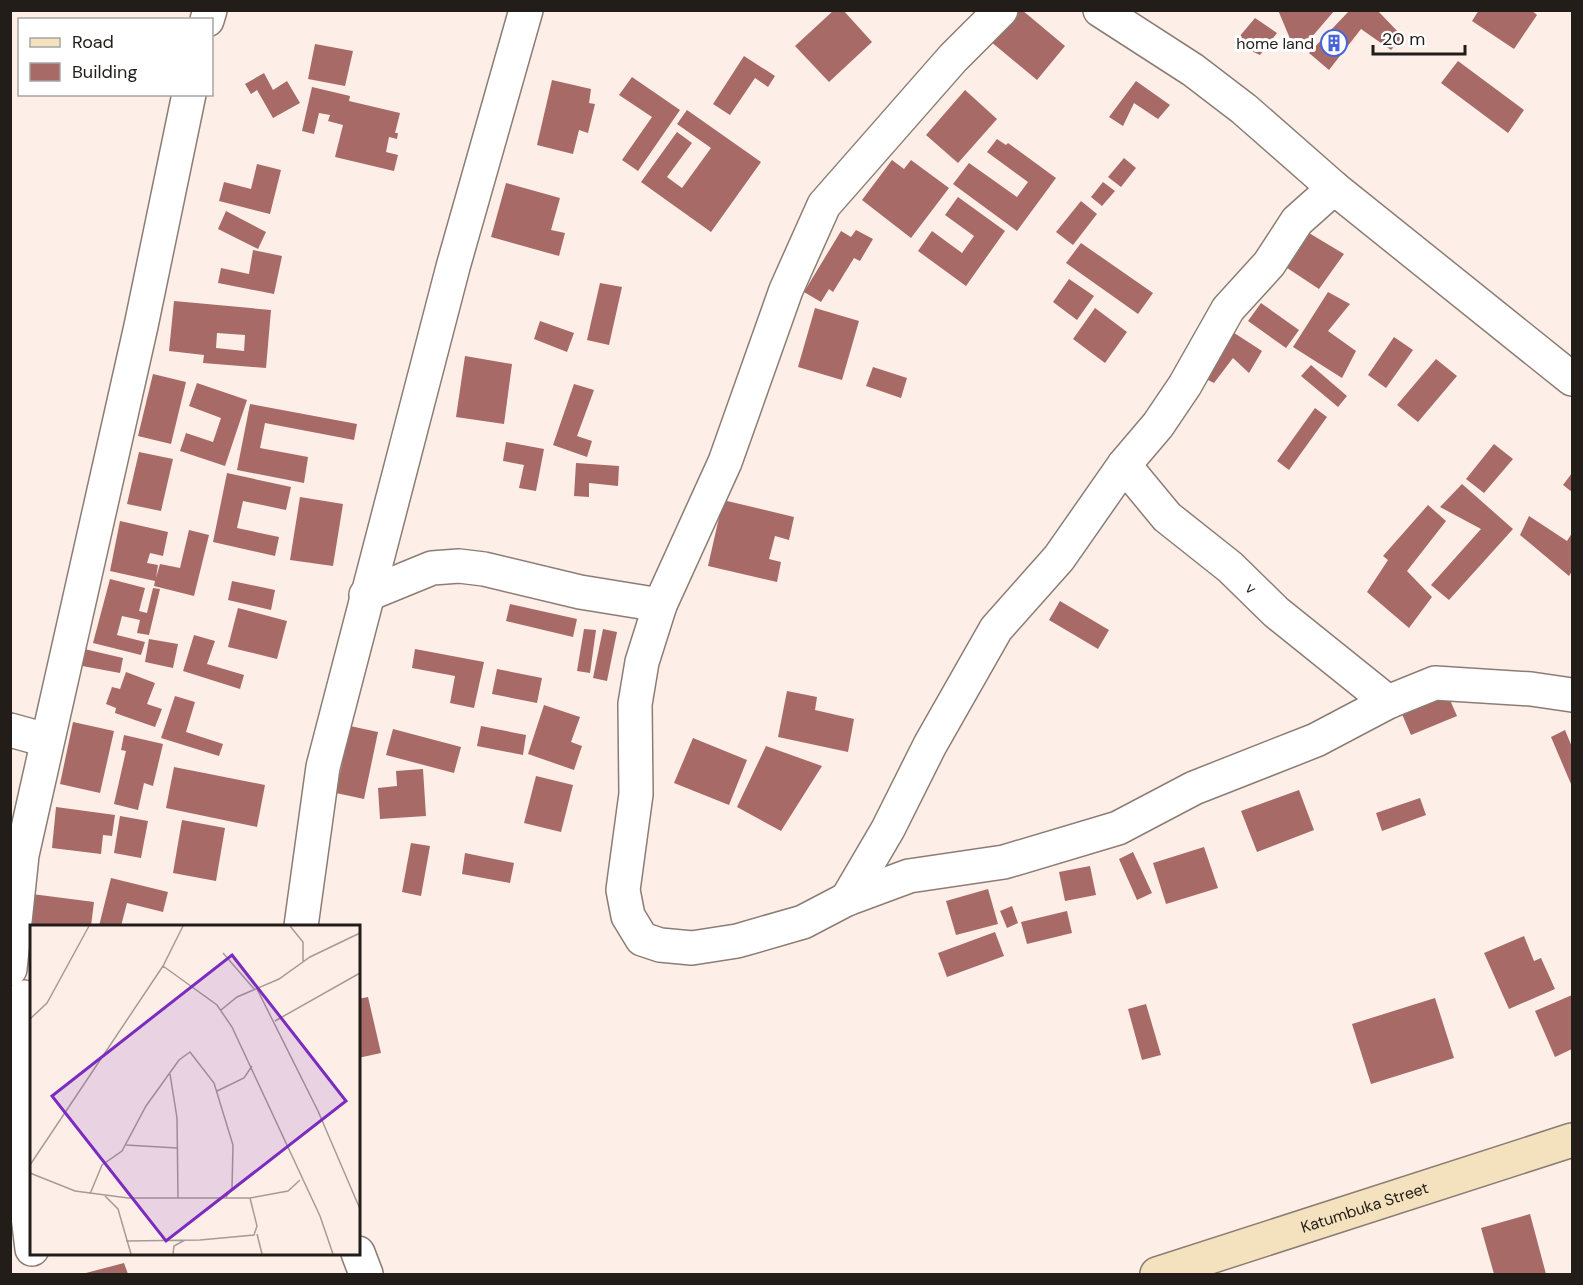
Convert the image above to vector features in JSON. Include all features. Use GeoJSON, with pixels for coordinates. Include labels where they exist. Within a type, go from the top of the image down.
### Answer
{"type":"FeatureCollection","features":[{"type":"Feature","properties":{"kind":"main road","name":"Katumbuka Street"},"geometry":{"type":"LineString","coordinates":[[1157,1275],[1572,1140]]}},
{"type":"Feature","properties":{"kind":"street"},"geometry":{"type":"LineString","coordinates":[[301,925],[323,767],[453,267],[526,10]]}},
{"type":"Feature","properties":{"kind":"street"},"geometry":{"type":"LineString","coordinates":[[1001,10],[953,58],[824,206],[786,290],[724,462],[660,605],[642,662],[634,704],[636,794],[623,890],[628,916],[642,939],[660,945],[692,948],[737,941],[803,922],[847,899],[909,876],[1004,862],[1118,828],[1194,788],[1316,740],[1388,702],[1435,683],[1531,689],[1572,695]]}},
{"type":"Feature","properties":{"kind":"street"},"geometry":{"type":"LineString","coordinates":[[1100,10],[1193,70],[1244,109],[1334,188],[1572,379]]}},
{"type":"Feature","properties":{"kind":"street"},"geometry":{"type":"LineString","coordinates":[[30,1233],[22,1167],[19,989],[22,855],[46,740],[61,689],[189,96]]}},
{"type":"Feature","properties":{"kind":"street"},"geometry":{"type":"LineString","coordinates":[[847,899],[888,830],[930,745],[996,629],[1059,558],[1124,465],[1158,425],[1185,385],[1228,309],[1269,264],[1297,221],[1334,188]]}},
{"type":"Feature","properties":{"kind":"street","name":"v"},"geometry":{"type":"LineString","coordinates":[[1124,465],[1167,517],[1230,567],[1276,612],[1388,702]]}},
{"type":"Feature","properties":{"kind":"street"},"geometry":{"type":"LineString","coordinates":[[366,595],[432,568],[459,566],[484,569],[580,592],[660,605]]}},
{"type":"Feature","properties":{"kind":"street"},"geometry":{"type":"LineString","coordinates":[[10,730],[46,740]]}},
{"type":"Feature","properties":{"kind":"street"},"geometry":{"type":"LineString","coordinates":[[32,1255],[34,1275]]}},
{"type":"Feature","properties":{"kind":"street"},"geometry":{"type":"LineString","coordinates":[[359,1255],[366,1275]]}},
{"type":"Feature","properties":{"kind":"building"},"geometry":{"type":"Polygon","coordinates":[[[834,10],[843,10],[872,42],[829,82],[795,46],[834,10]]]}},
{"type":"Feature","properties":{"kind":"building"},"geometry":{"type":"Polygon","coordinates":[[[1015,10],[1022,10],[1065,46],[1037,80],[990,41],[1015,10]]]}},
{"type":"Feature","properties":{"kind":"building"},"geometry":{"type":"Polygon","coordinates":[[[1278,10],[1335,10],[1310,39],[1298,42],[1291,41],[1278,10]]]}},
{"type":"Feature","properties":{"kind":"building","name":"home land"},"geometry":{"type":"Polygon","coordinates":[[[1350,10],[1377,10],[1403,37],[1391,50],[1361,29],[1329,70],[1309,53],[1350,10]]]}},
{"type":"Feature","properties":{"kind":"building"},"geometry":{"type":"Polygon","coordinates":[[[1479,10],[1531,10],[1537,15],[1514,49],[1472,21],[1479,10]]]}},
{"type":"Feature","properties":{"kind":"building"},"geometry":{"type":"Polygon","coordinates":[[[1255,18],[1277,33],[1260,55],[1234,43],[1255,18]]]}},
{"type":"Feature","properties":{"kind":"building"},"geometry":{"type":"Polygon","coordinates":[[[315,44],[353,51],[345,86],[308,79],[315,44]]]}},
{"type":"Feature","properties":{"kind":"building"},"geometry":{"type":"Polygon","coordinates":[[[744,56],[775,76],[768,87],[755,78],[730,115],[713,104],[744,56]]]}},
{"type":"Feature","properties":{"kind":"building"},"geometry":{"type":"Polygon","coordinates":[[[1458,61],[1524,110],[1508,133],[1441,83],[1458,61]]]}},
{"type":"Feature","properties":{"kind":"building"},"geometry":{"type":"Polygon","coordinates":[[[264,73],[273,90],[287,81],[300,103],[273,118],[257,90],[251,94],[245,84],[264,73]]]}},
{"type":"Feature","properties":{"kind":"building"},"geometry":{"type":"Polygon","coordinates":[[[632,77],[680,110],[638,171],[622,160],[652,117],[619,95],[632,77]]]}},
{"type":"Feature","properties":{"kind":"building"},"geometry":{"type":"Polygon","coordinates":[[[552,80],[591,89],[589,103],[595,104],[588,133],[579,130],[573,154],[537,145],[552,80]]]}},
{"type":"Feature","properties":{"kind":"building"},"geometry":{"type":"Polygon","coordinates":[[[1136,81],[1170,105],[1158,119],[1134,103],[1123,126],[1109,117],[1136,81]]]}},
{"type":"Feature","properties":{"kind":"building"},"geometry":{"type":"Polygon","coordinates":[[[312,87],[350,96],[349,101],[400,113],[395,133],[398,133],[397,139],[389,137],[386,152],[398,155],[394,171],[335,157],[343,125],[328,121],[330,115],[319,113],[314,134],[302,131],[312,87]]]}},
{"type":"Feature","properties":{"kind":"building"},"geometry":{"type":"Polygon","coordinates":[[[965,90],[997,119],[958,163],[926,135],[965,90]]]}},
{"type":"Feature","properties":{"kind":"building"},"geometry":{"type":"Polygon","coordinates":[[[687,110],[761,162],[711,232],[641,182],[677,132],[692,143],[667,177],[682,188],[711,148],[677,124],[687,110]]]}},
{"type":"Feature","properties":{"kind":"building"},"geometry":{"type":"Polygon","coordinates":[[[997,139],[1006,145],[1008,143],[1056,178],[1017,231],[953,184],[969,163],[1017,197],[1028,182],[987,152],[997,139]]]}},
{"type":"Feature","properties":{"kind":"building"},"geometry":{"type":"Polygon","coordinates":[[[1124,158],[1136,168],[1121,187],[1108,177],[1124,158]]]}},
{"type":"Feature","properties":{"kind":"building"},"geometry":{"type":"Polygon","coordinates":[[[892,160],[904,169],[911,160],[949,188],[911,238],[862,200],[892,160]]]}},
{"type":"Feature","properties":{"kind":"building"},"geometry":{"type":"Polygon","coordinates":[[[257,164],[281,170],[270,214],[219,201],[224,182],[251,189],[257,164]]]}},
{"type":"Feature","properties":{"kind":"building"},"geometry":{"type":"Polygon","coordinates":[[[1103,182],[1115,191],[1102,206],[1091,197],[1103,182]]]}},
{"type":"Feature","properties":{"kind":"building"},"geometry":{"type":"Polygon","coordinates":[[[506,183],[560,198],[551,230],[565,233],[559,256],[491,237],[506,183]]]}},
{"type":"Feature","properties":{"kind":"building"},"geometry":{"type":"Polygon","coordinates":[[[958,197],[1005,231],[966,286],[918,251],[932,231],[962,253],[974,236],[945,215],[958,197]]]}},
{"type":"Feature","properties":{"kind":"building"},"geometry":{"type":"Polygon","coordinates":[[[1081,201],[1097,214],[1073,245],[1056,232],[1081,201]]]}},
{"type":"Feature","properties":{"kind":"building"},"geometry":{"type":"Polygon","coordinates":[[[226,211],[266,232],[258,249],[218,229],[226,211]]]}},
{"type":"Feature","properties":{"kind":"building"},"geometry":{"type":"Polygon","coordinates":[[[1299,227],[1344,254],[1319,289],[1272,258],[1299,227]]]}},
{"type":"Feature","properties":{"kind":"building"},"geometry":{"type":"Polygon","coordinates":[[[856,230],[873,239],[860,261],[854,258],[833,292],[829,289],[821,302],[804,292],[841,231],[851,237],[856,230]]]}},
{"type":"Feature","properties":{"kind":"building"},"geometry":{"type":"Polygon","coordinates":[[[1081,243],[1153,293],[1138,314],[1066,263],[1081,243]]]}},
{"type":"Feature","properties":{"kind":"building"},"geometry":{"type":"Polygon","coordinates":[[[253,250],[282,256],[274,294],[218,283],[221,268],[249,274],[253,250]]]}},
{"type":"Feature","properties":{"kind":"building"},"geometry":{"type":"Polygon","coordinates":[[[1069,279],[1094,296],[1077,320],[1053,302],[1069,279]]]}},
{"type":"Feature","properties":{"kind":"building"},"geometry":{"type":"Polygon","coordinates":[[[600,283],[622,287],[609,345],[587,340],[600,283]]]}},
{"type":"Feature","properties":{"kind":"building"},"geometry":{"type":"Polygon","coordinates":[[[1328,292],[1350,304],[1328,331],[1356,351],[1342,378],[1293,347],[1328,292]]]}},
{"type":"Feature","properties":{"kind":"building"},"geometry":{"type":"Polygon","coordinates":[[[174,301],[271,310],[266,368],[203,363],[204,355],[169,351],[174,301]],[[217,333],[216,348],[244,351],[245,335],[217,333]]]}},
{"type":"Feature","properties":{"kind":"building"},"geometry":{"type":"Polygon","coordinates":[[[1261,303],[1299,330],[1286,348],[1248,321],[1261,303]]]}},
{"type":"Feature","properties":{"kind":"building"},"geometry":{"type":"Polygon","coordinates":[[[815,308],[859,321],[842,380],[798,367],[815,308]]]}},
{"type":"Feature","properties":{"kind":"building"},"geometry":{"type":"Polygon","coordinates":[[[1095,308],[1127,332],[1105,363],[1073,339],[1095,308]]]}},
{"type":"Feature","properties":{"kind":"building"},"geometry":{"type":"Polygon","coordinates":[[[540,321],[574,333],[567,352],[534,339],[540,321]]]}},
{"type":"Feature","properties":{"kind":"building"},"geometry":{"type":"Polygon","coordinates":[[[1225,327],[1262,351],[1249,373],[1233,358],[1214,383],[1198,375],[1225,327]]]}},
{"type":"Feature","properties":{"kind":"building"},"geometry":{"type":"Polygon","coordinates":[[[1394,337],[1413,350],[1386,388],[1368,375],[1394,337]]]}},
{"type":"Feature","properties":{"kind":"building"},"geometry":{"type":"Polygon","coordinates":[[[465,356],[512,364],[504,424],[456,417],[465,356]]]}},
{"type":"Feature","properties":{"kind":"building"},"geometry":{"type":"Polygon","coordinates":[[[1436,359],[1457,376],[1418,422],[1397,405],[1436,359]]]}},
{"type":"Feature","properties":{"kind":"building"},"geometry":{"type":"Polygon","coordinates":[[[1311,365],[1347,396],[1338,407],[1301,376],[1311,365]]]}},
{"type":"Feature","properties":{"kind":"building"},"geometry":{"type":"Polygon","coordinates":[[[873,367],[907,378],[901,398],[866,386],[873,367]]]}},
{"type":"Feature","properties":{"kind":"building"},"geometry":{"type":"Polygon","coordinates":[[[153,374],[186,382],[171,444],[138,436],[153,374]]]}},
{"type":"Feature","properties":{"kind":"building"},"geometry":{"type":"Polygon","coordinates":[[[197,383],[247,400],[225,466],[180,451],[186,433],[213,442],[221,418],[189,406],[197,383]]]}},
{"type":"Feature","properties":{"kind":"building"},"geometry":{"type":"Polygon","coordinates":[[[574,384],[594,390],[577,436],[592,441],[587,457],[553,445],[574,384]]]}},
{"type":"Feature","properties":{"kind":"building"},"geometry":{"type":"Polygon","coordinates":[[[250,404],[357,424],[354,440],[265,423],[260,448],[308,457],[304,483],[237,470],[250,404]]]}},
{"type":"Feature","properties":{"kind":"building"},"geometry":{"type":"Polygon","coordinates":[[[1315,408],[1327,417],[1289,470],[1277,461],[1315,408]]]}},
{"type":"Feature","properties":{"kind":"building"},"geometry":{"type":"Polygon","coordinates":[[[506,442],[544,449],[536,491],[519,488],[524,465],[503,461],[506,442]]]}},
{"type":"Feature","properties":{"kind":"building"},"geometry":{"type":"Polygon","coordinates":[[[1494,444],[1513,459],[1484,493],[1466,479],[1494,444]]]}},
{"type":"Feature","properties":{"kind":"building"},"geometry":{"type":"Polygon","coordinates":[[[139,452],[173,459],[161,511],[127,504],[139,452]]]}},
{"type":"Feature","properties":{"kind":"building"},"geometry":{"type":"Polygon","coordinates":[[[576,463],[619,466],[618,486],[589,483],[589,497],[574,496],[576,463]]]}},
{"type":"Feature","properties":{"kind":"building"},"geometry":{"type":"Polygon","coordinates":[[[227,473],[291,487],[286,510],[243,501],[237,528],[279,537],[275,556],[213,542],[227,473]]]}},
{"type":"Feature","properties":{"kind":"building"},"geometry":{"type":"Polygon","coordinates":[[[1572,473],[1572,492],[1563,485],[1572,473]]]}},
{"type":"Feature","properties":{"kind":"building"},"geometry":{"type":"Polygon","coordinates":[[[1462,484],[1513,529],[1449,600],[1431,585],[1481,529],[1440,507],[1462,484]]]}},
{"type":"Feature","properties":{"kind":"building"},"geometry":{"type":"Polygon","coordinates":[[[300,497],[343,504],[333,566],[290,560],[300,497]]]}},
{"type":"Feature","properties":{"kind":"building"},"geometry":{"type":"Polygon","coordinates":[[[723,500],[794,517],[789,540],[775,536],[769,559],[781,562],[777,582],[708,566],[723,500]]]}},
{"type":"Feature","properties":{"kind":"building"},"geometry":{"type":"Polygon","coordinates":[[[1428,505],[1446,521],[1407,571],[1432,597],[1409,628],[1367,592],[1388,560],[1383,556],[1428,505]]]}},
{"type":"Feature","properties":{"kind":"building"},"geometry":{"type":"Polygon","coordinates":[[[1529,516],[1567,541],[1572,533],[1572,571],[1569,576],[1520,535],[1529,516]]]}},
{"type":"Feature","properties":{"kind":"building"},"geometry":{"type":"Polygon","coordinates":[[[120,521],[168,532],[163,556],[150,553],[147,563],[158,565],[156,578],[160,564],[180,568],[189,530],[209,535],[194,596],[154,586],[155,581],[110,571],[120,521]]]}},
{"type":"Feature","properties":{"kind":"building"},"geometry":{"type":"Polygon","coordinates":[[[110,579],[145,588],[139,611],[147,613],[153,588],[160,589],[149,635],[137,633],[140,620],[122,616],[117,635],[145,642],[141,655],[93,643],[110,579]]]}},
{"type":"Feature","properties":{"kind":"building"},"geometry":{"type":"Polygon","coordinates":[[[232,581],[275,590],[271,610],[228,600],[232,581]]]}},
{"type":"Feature","properties":{"kind":"building"},"geometry":{"type":"Polygon","coordinates":[[[1060,601],[1109,630],[1098,649],[1049,620],[1060,601]]]}},
{"type":"Feature","properties":{"kind":"building"},"geometry":{"type":"Polygon","coordinates":[[[510,604],[577,619],[573,637],[506,621],[510,604]]]}},
{"type":"Feature","properties":{"kind":"building"},"geometry":{"type":"Polygon","coordinates":[[[238,608],[287,621],[277,659],[228,647],[238,608]]]}},
{"type":"Feature","properties":{"kind":"building"},"geometry":{"type":"Polygon","coordinates":[[[584,629],[596,630],[590,673],[577,671],[584,629]]]}},
{"type":"Feature","properties":{"kind":"building"},"geometry":{"type":"Polygon","coordinates":[[[603,629],[617,632],[607,681],[593,678],[603,629]]]}},
{"type":"Feature","properties":{"kind":"building"},"geometry":{"type":"Polygon","coordinates":[[[194,635],[215,641],[207,664],[244,675],[240,689],[183,671],[194,635]]]}},
{"type":"Feature","properties":{"kind":"building"},"geometry":{"type":"Polygon","coordinates":[[[149,639],[178,644],[173,668],[145,662],[149,639]]]}},
{"type":"Feature","properties":{"kind":"building"},"geometry":{"type":"Polygon","coordinates":[[[80,648],[123,658],[120,673],[77,665],[80,648]]]}},
{"type":"Feature","properties":{"kind":"building"},"geometry":{"type":"Polygon","coordinates":[[[415,649],[484,662],[474,708],[450,703],[455,676],[412,668],[415,649]]]}},
{"type":"Feature","properties":{"kind":"building"},"geometry":{"type":"Polygon","coordinates":[[[497,669],[542,678],[537,703],[492,694],[497,669]]]}},
{"type":"Feature","properties":{"kind":"building"},"geometry":{"type":"Polygon","coordinates":[[[126,672],[155,683],[147,704],[162,709],[155,727],[115,713],[116,708],[106,704],[112,687],[120,689],[126,672]]]}},
{"type":"Feature","properties":{"kind":"building"},"geometry":{"type":"Polygon","coordinates":[[[787,691],[817,697],[815,710],[854,719],[848,752],[778,737],[787,691]]]}},
{"type":"Feature","properties":{"kind":"building"},"geometry":{"type":"Polygon","coordinates":[[[1447,693],[1457,716],[1411,735],[1401,712],[1447,693]]]}},
{"type":"Feature","properties":{"kind":"building"},"geometry":{"type":"Polygon","coordinates":[[[175,696],[195,702],[186,732],[223,744],[219,756],[161,738],[175,696]]]}},
{"type":"Feature","properties":{"kind":"building"},"geometry":{"type":"Polygon","coordinates":[[[544,705],[580,717],[571,742],[582,746],[574,770],[528,754],[544,705]]]}},
{"type":"Feature","properties":{"kind":"building"},"geometry":{"type":"Polygon","coordinates":[[[73,722],[114,731],[100,793],[60,784],[73,722]]]}},
{"type":"Feature","properties":{"kind":"building"},"geometry":{"type":"Polygon","coordinates":[[[350,726],[378,732],[364,799],[336,793],[350,726]]]}},
{"type":"Feature","properties":{"kind":"building"},"geometry":{"type":"Polygon","coordinates":[[[481,726],[526,735],[523,755],[477,746],[481,726]]]}},
{"type":"Feature","properties":{"kind":"building"},"geometry":{"type":"Polygon","coordinates":[[[393,729],[461,747],[454,773],[386,755],[393,729]]]}},
{"type":"Feature","properties":{"kind":"building"},"geometry":{"type":"Polygon","coordinates":[[[1565,730],[1572,747],[1571,784],[1551,737],[1565,730]]]}},
{"type":"Feature","properties":{"kind":"building"},"geometry":{"type":"Polygon","coordinates":[[[124,735],[163,744],[153,786],[144,783],[138,810],[114,804],[126,751],[121,750],[124,735]]]}},
{"type":"Feature","properties":{"kind":"building"},"geometry":{"type":"Polygon","coordinates":[[[693,738],[747,760],[729,805],[674,783],[693,738]]]}},
{"type":"Feature","properties":{"kind":"building"},"geometry":{"type":"Polygon","coordinates":[[[766,746],[822,766],[781,831],[737,807],[766,746]]]}},
{"type":"Feature","properties":{"kind":"building"},"geometry":{"type":"Polygon","coordinates":[[[174,767],[265,785],[257,827],[166,808],[174,767]]]}},
{"type":"Feature","properties":{"kind":"building"},"geometry":{"type":"Polygon","coordinates":[[[423,769],[426,816],[380,819],[378,788],[397,786],[396,771],[423,769]]]}},
{"type":"Feature","properties":{"kind":"building"},"geometry":{"type":"Polygon","coordinates":[[[536,776],[573,785],[561,832],[524,823],[536,776]]]}},
{"type":"Feature","properties":{"kind":"building"},"geometry":{"type":"Polygon","coordinates":[[[1299,790],[1314,830],[1257,852],[1241,811],[1299,790]]]}},
{"type":"Feature","properties":{"kind":"building"},"geometry":{"type":"Polygon","coordinates":[[[1420,798],[1426,815],[1382,831],[1376,813],[1420,798]]]}},
{"type":"Feature","properties":{"kind":"building"},"geometry":{"type":"Polygon","coordinates":[[[56,807],[115,815],[112,836],[103,835],[101,854],[52,848],[56,807]]]}},
{"type":"Feature","properties":{"kind":"building"},"geometry":{"type":"Polygon","coordinates":[[[120,816],[148,821],[141,858],[114,853],[120,816]]]}},
{"type":"Feature","properties":{"kind":"building"},"geometry":{"type":"Polygon","coordinates":[[[182,820],[225,828],[216,881],[173,873],[182,820]]]}},
{"type":"Feature","properties":{"kind":"building"},"geometry":{"type":"Polygon","coordinates":[[[411,843],[430,846],[421,896],[402,892],[411,843]]]}},
{"type":"Feature","properties":{"kind":"building"},"geometry":{"type":"Polygon","coordinates":[[[1204,847],[1218,888],[1166,904],[1153,863],[1204,847]]]}},
{"type":"Feature","properties":{"kind":"building"},"geometry":{"type":"Polygon","coordinates":[[[1133,852],[1152,893],[1137,900],[1119,859],[1133,852]]]}},
{"type":"Feature","properties":{"kind":"building"},"geometry":{"type":"Polygon","coordinates":[[[465,853],[514,863],[510,883],[462,874],[465,853]]]}},
{"type":"Feature","properties":{"kind":"building"},"geometry":{"type":"Polygon","coordinates":[[[1090,866],[1096,895],[1065,901],[1059,872],[1090,866]]]}},
{"type":"Feature","properties":{"kind":"building"},"geometry":{"type":"Polygon","coordinates":[[[111,878],[168,892],[163,912],[127,903],[121,925],[99,925],[111,878]]]}},
{"type":"Feature","properties":{"kind":"building"},"geometry":{"type":"Polygon","coordinates":[[[988,889],[998,924],[956,935],[946,901],[988,889]]]}},
{"type":"Feature","properties":{"kind":"building"},"geometry":{"type":"Polygon","coordinates":[[[32,894],[94,902],[91,925],[30,925],[30,937],[27,936],[32,894]]]}},
{"type":"Feature","properties":{"kind":"building"},"geometry":{"type":"Polygon","coordinates":[[[1012,906],[1018,923],[1007,928],[1000,911],[1012,906]]]}},
{"type":"Feature","properties":{"kind":"building"},"geometry":{"type":"Polygon","coordinates":[[[1067,911],[1072,933],[1027,944],[1021,922],[1067,911]]]}},
{"type":"Feature","properties":{"kind":"building"},"geometry":{"type":"Polygon","coordinates":[[[995,932],[1004,956],[947,977],[938,953],[995,932]]]}},
{"type":"Feature","properties":{"kind":"building"},"geometry":{"type":"Polygon","coordinates":[[[1524,936],[1534,961],[1541,958],[1555,989],[1509,1009],[1484,953],[1524,936]]]}},
{"type":"Feature","properties":{"kind":"building"},"geometry":{"type":"Polygon","coordinates":[[[1572,995],[1572,1049],[1555,1057],[1535,1011],[1572,995]]]}},
{"type":"Feature","properties":{"kind":"building"},"geometry":{"type":"Polygon","coordinates":[[[368,997],[381,1053],[360,1058],[360,999],[368,997]]]}},
{"type":"Feature","properties":{"kind":"building"},"geometry":{"type":"Polygon","coordinates":[[[1435,998],[1454,1058],[1371,1084],[1352,1024],[1435,998]]]}},
{"type":"Feature","properties":{"kind":"building"},"geometry":{"type":"Polygon","coordinates":[[[1146,1004],[1161,1055],[1142,1060],[1128,1009],[1146,1004]]]}},
{"type":"Feature","properties":{"kind":"building"},"geometry":{"type":"Polygon","coordinates":[[[1530,1214],[1546,1274],[1494,1274],[1481,1228],[1530,1214]]]}},
{"type":"Feature","properties":{"kind":"building"},"geometry":{"type":"Polygon","coordinates":[[[124,1263],[128,1274],[82,1274],[124,1263]]]}},
{"type":"Feature","properties":{"kind":"place","name":"home land"},"geometry":{"type":"Point","coordinates":[1334,43]}}]}
